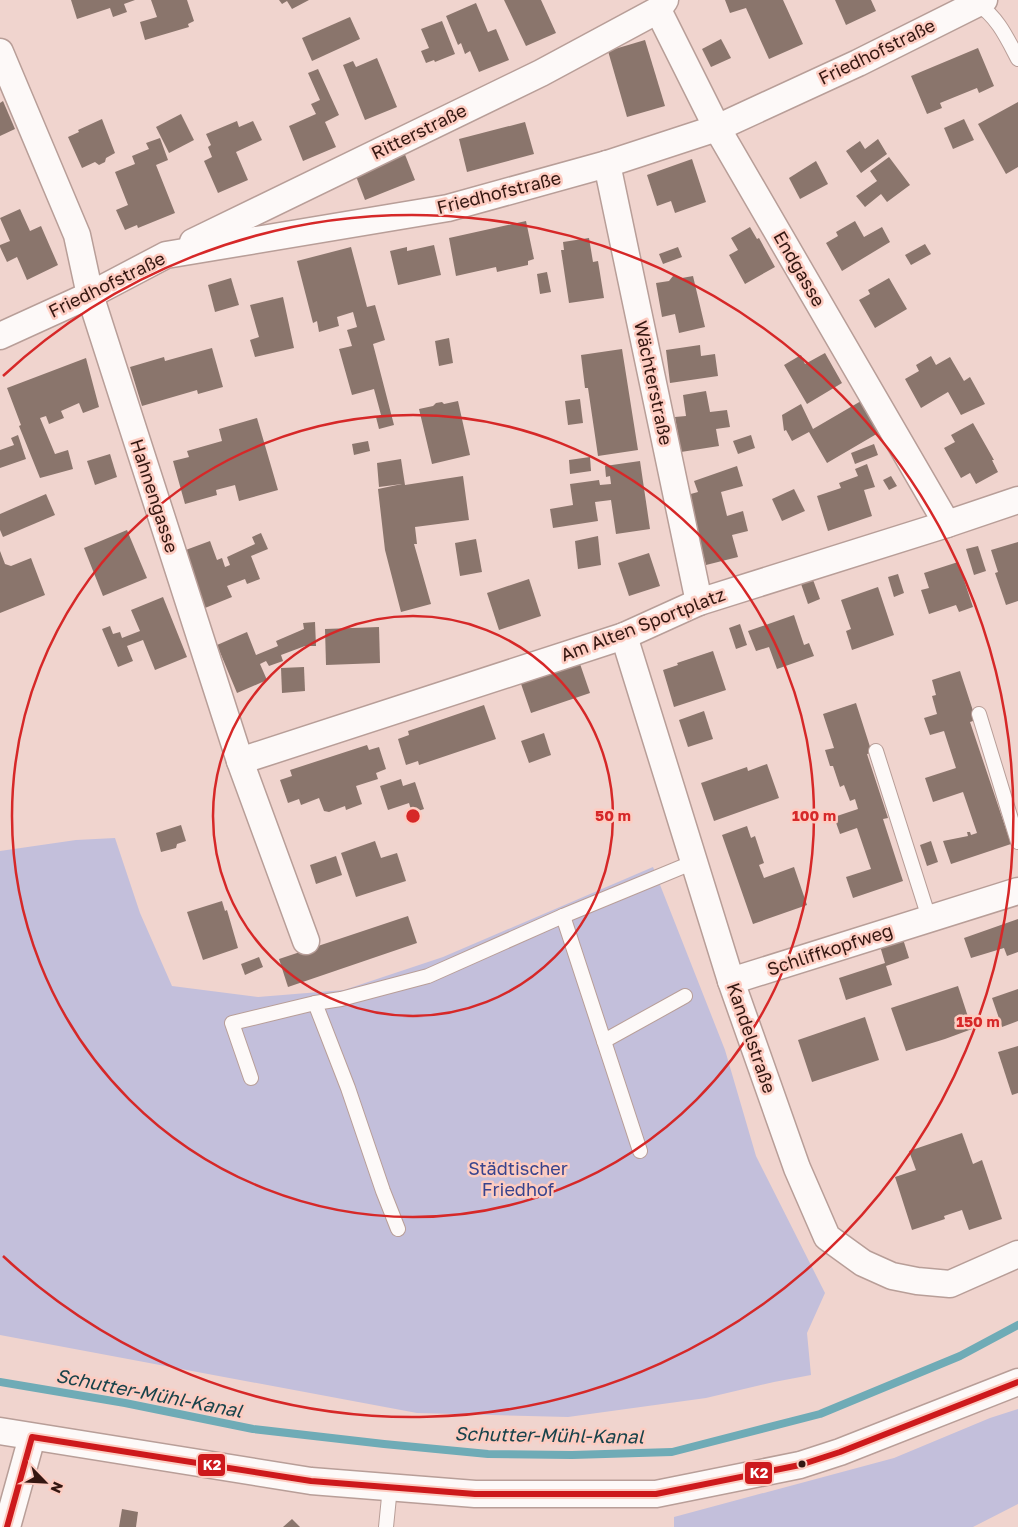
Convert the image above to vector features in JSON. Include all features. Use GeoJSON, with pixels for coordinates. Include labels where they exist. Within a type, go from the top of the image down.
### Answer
{"type":"FeatureCollection","features":[{"type":"Feature","properties":{"kind":"street","name":"Friedhofstraße"},"geometry":{"type":"LineString","coordinates":[[0,336],[90,295],[166,255],[448,208],[606,164],[717,128],[858,62],[978,1]]}},
{"type":"Feature","properties":{"kind":"street","name":"Endgasse"},"geometry":{"type":"LineString","coordinates":[[662,5],[717,128],[948,524]]}},
{"type":"Feature","properties":{"kind":"street","name":"Ritterstraße"},"geometry":{"type":"LineString","coordinates":[[166,255],[541,73],[662,5]]}},
{"type":"Feature","properties":{"kind":"street","name":"Hahnengasse"},"geometry":{"type":"LineString","coordinates":[[0,52],[77,235],[90,295],[240,761],[306,941]]}},
{"type":"Feature","properties":{"kind":"street","name":"Wächterstraße"},"geometry":{"type":"LineString","coordinates":[[606,164],[699,602]]}},
{"type":"Feature","properties":{"kind":"street","name":"Am Alten Sportplatz"},"geometry":{"type":"LineString","coordinates":[[240,761],[624,636],[699,602],[948,524],[1018,500]]}},
{"type":"Feature","properties":{"kind":"street","name":"Kandelstraße"},"geometry":{"type":"LineString","coordinates":[[624,636],[731,982],[797,1168],[827,1237],[863,1263],[892,1276],[917,1281],[950,1284],[1018,1254]]}},
{"type":"Feature","properties":{"kind":"street","name":"Schliffkopfweg"},"geometry":{"type":"LineString","coordinates":[[731,982],[1018,891]]}},
{"type":"Feature","properties":{"kind":"street"},"geometry":{"type":"LineString","coordinates":[[0,1431],[310,1481],[475,1494],[656,1494],[800,1465],[840,1452],[1018,1382]]}},
{"type":"Feature","properties":{"kind":"street"},"geometry":{"type":"LineString","coordinates":[[7,1527],[32,1437]]}},
{"type":"Feature","properties":{"kind":"lane"},"geometry":{"type":"LineString","coordinates":[[978,1],[999,25],[1018,59]]}},
{"type":"Feature","properties":{"kind":"lane"},"geometry":{"type":"LineString","coordinates":[[979,714],[1018,842]]}},
{"type":"Feature","properties":{"kind":"lane"},"geometry":{"type":"LineString","coordinates":[[876,750],[928,918]]}},
{"type":"Feature","properties":{"kind":"lane"},"geometry":{"type":"LineString","coordinates":[[251,1078],[232,1023],[315,1003],[341,999],[428,976],[563,916],[694,862]]}},
{"type":"Feature","properties":{"kind":"lane"},"geometry":{"type":"LineString","coordinates":[[563,916],[640,1151]]}},
{"type":"Feature","properties":{"kind":"lane"},"geometry":{"type":"LineString","coordinates":[[604,1041],[685,996]]}},
{"type":"Feature","properties":{"kind":"lane"},"geometry":{"type":"LineString","coordinates":[[315,1003],[348,1088],[398,1229]]}},
{"type":"Feature","properties":{"kind":"lane"},"geometry":{"type":"LineString","coordinates":[[386,1527],[390,1487]]}},
{"type":"Feature","properties":{"kind":"green space","name":"Städtischer Friedhof"},"geometry":{"type":"Polygon","coordinates":[[[115,838],[140,913],[172,986],[258,997],[344,990],[443,957],[653,867],[725,1050],[756,1156],[825,1293],[807,1333],[811,1375],[706,1398],[568,1417],[417,1413],[0,1335],[0,851],[76,840],[115,838]]]}},
{"type":"Feature","properties":{"kind":"green space"},"geometry":{"type":"Polygon","coordinates":[[[1018,1409],[1018,1504],[973,1527],[674,1527],[674,1517],[894,1458],[990,1418],[1018,1409]]]}},
{"type":"Feature","properties":{"kind":"building"},"geometry":{"type":"Polygon","coordinates":[[[71,0],[135,0],[124,4],[127,12],[113,17],[110,8],[77,19],[71,0]]]}},
{"type":"Feature","properties":{"kind":"building"},"geometry":{"type":"Polygon","coordinates":[[[151,0],[187,0],[194,21],[188,24],[189,27],[145,40],[140,22],[157,17],[151,0]]]}},
{"type":"Feature","properties":{"kind":"building"},"geometry":{"type":"Polygon","coordinates":[[[279,0],[309,0],[292,9],[287,1],[282,4],[279,0]]]}},
{"type":"Feature","properties":{"kind":"building"},"geometry":{"type":"Polygon","coordinates":[[[504,0],[541,0],[556,33],[526,46],[504,0]]]}},
{"type":"Feature","properties":{"kind":"building"},"geometry":{"type":"Polygon","coordinates":[[[725,0],[783,0],[803,44],[769,59],[746,8],[730,13],[725,0]]]}},
{"type":"Feature","properties":{"kind":"building"},"geometry":{"type":"Polygon","coordinates":[[[835,0],[871,0],[876,11],[846,25],[835,0]]]}},
{"type":"Feature","properties":{"kind":"building"},"geometry":{"type":"Polygon","coordinates":[[[476,3],[488,32],[496,29],[509,60],[479,72],[470,51],[465,54],[461,43],[458,45],[446,16],[476,3]]]}},
{"type":"Feature","properties":{"kind":"building"},"geometry":{"type":"Polygon","coordinates":[[[350,17],[360,39],[312,61],[302,38],[350,17]]]}},
{"type":"Feature","properties":{"kind":"building"},"geometry":{"type":"Polygon","coordinates":[[[442,21],[455,54],[435,62],[434,60],[426,63],[421,51],[429,48],[421,29],[442,21]]]}},
{"type":"Feature","properties":{"kind":"building"},"geometry":{"type":"Polygon","coordinates":[[[721,39],[731,58],[711,67],[702,49],[721,39]]]}},
{"type":"Feature","properties":{"kind":"building"},"geometry":{"type":"Polygon","coordinates":[[[645,40],[665,106],[627,117],[608,51],[645,40]]]}},
{"type":"Feature","properties":{"kind":"building"},"geometry":{"type":"Polygon","coordinates":[[[978,48],[994,86],[979,93],[977,88],[940,103],[942,108],[927,114],[911,76],[978,48]]]}},
{"type":"Feature","properties":{"kind":"building"},"geometry":{"type":"Polygon","coordinates":[[[377,58],[397,107],[365,120],[343,65],[353,61],[356,67],[377,58]]]}},
{"type":"Feature","properties":{"kind":"building"},"geometry":{"type":"Polygon","coordinates":[[[318,69],[339,115],[325,122],[336,147],[303,161],[289,126],[316,114],[311,104],[320,100],[308,73],[318,69]]]}},
{"type":"Feature","properties":{"kind":"building"},"geometry":{"type":"Polygon","coordinates":[[[3,101],[15,129],[0,136],[0,103],[3,101]]]}},
{"type":"Feature","properties":{"kind":"building"},"geometry":{"type":"Polygon","coordinates":[[[1018,102],[1018,167],[1006,174],[978,124],[1018,102]]]}},
{"type":"Feature","properties":{"kind":"building"},"geometry":{"type":"Polygon","coordinates":[[[181,114],[194,140],[169,153],[156,127],[181,114]]]}},
{"type":"Feature","properties":{"kind":"building"},"geometry":{"type":"Polygon","coordinates":[[[102,119],[115,153],[99,165],[95,162],[82,168],[68,137],[79,132],[78,130],[102,119]]]}},
{"type":"Feature","properties":{"kind":"building"},"geometry":{"type":"Polygon","coordinates":[[[964,119],[974,140],[953,149],[944,128],[964,119]]]}},
{"type":"Feature","properties":{"kind":"building"},"geometry":{"type":"Polygon","coordinates":[[[237,121],[239,127],[253,121],[262,140],[236,152],[248,180],[218,193],[204,161],[212,157],[208,147],[211,145],[206,134],[237,121]]]}},
{"type":"Feature","properties":{"kind":"building"},"geometry":{"type":"Polygon","coordinates":[[[525,122],[534,154],[467,172],[459,139],[525,122]]]}},
{"type":"Feature","properties":{"kind":"building"},"geometry":{"type":"Polygon","coordinates":[[[160,138],[168,160],[156,165],[175,213],[138,228],[137,225],[125,230],[116,210],[128,205],[115,172],[135,164],[132,156],[149,149],[146,143],[160,138]]]}},
{"type":"Feature","properties":{"kind":"building"},"geometry":{"type":"Polygon","coordinates":[[[878,139],[887,154],[861,173],[846,151],[860,141],[865,149],[878,139]]]}},
{"type":"Feature","properties":{"kind":"building"},"geometry":{"type":"Polygon","coordinates":[[[404,152],[415,180],[365,200],[354,171],[404,152]]]}},
{"type":"Feature","properties":{"kind":"building"},"geometry":{"type":"Polygon","coordinates":[[[889,157],[910,185],[887,202],[881,194],[865,207],[856,196],[877,181],[870,171],[889,157]]]}},
{"type":"Feature","properties":{"kind":"building"},"geometry":{"type":"Polygon","coordinates":[[[692,159],[706,202],[675,213],[671,201],[657,206],[647,175],[692,159]]]}},
{"type":"Feature","properties":{"kind":"building"},"geometry":{"type":"Polygon","coordinates":[[[816,161],[828,184],[800,199],[789,178],[816,161]]]}},
{"type":"Feature","properties":{"kind":"building"},"geometry":{"type":"Polygon","coordinates":[[[20,209],[30,231],[41,226],[58,265],[27,280],[17,257],[7,262],[0,247],[0,245],[10,241],[0,218],[20,209]]]}},
{"type":"Feature","properties":{"kind":"building"},"geometry":{"type":"Polygon","coordinates":[[[526,221],[534,259],[528,261],[528,265],[497,272],[496,267],[456,276],[449,238],[526,221]]]}},
{"type":"Feature","properties":{"kind":"building"},"geometry":{"type":"Polygon","coordinates":[[[855,221],[864,237],[882,227],[890,242],[842,271],[826,243],[838,236],[836,232],[855,221]]]}},
{"type":"Feature","properties":{"kind":"building"},"geometry":{"type":"Polygon","coordinates":[[[750,227],[757,239],[759,238],[775,267],[745,284],[729,255],[738,250],[731,238],[750,227]]]}},
{"type":"Feature","properties":{"kind":"building"},"geometry":{"type":"Polygon","coordinates":[[[589,238],[593,262],[598,261],[604,298],[569,303],[561,250],[564,250],[563,242],[589,238]]]}},
{"type":"Feature","properties":{"kind":"building"},"geometry":{"type":"Polygon","coordinates":[[[925,244],[931,254],[911,265],[905,255],[925,244]]]}},
{"type":"Feature","properties":{"kind":"building"},"geometry":{"type":"Polygon","coordinates":[[[434,245],[441,275],[398,285],[390,251],[407,247],[407,251],[434,245]]]}},
{"type":"Feature","properties":{"kind":"building"},"geometry":{"type":"Polygon","coordinates":[[[351,247],[367,307],[375,305],[385,340],[373,344],[394,425],[379,429],[376,417],[381,415],[374,389],[352,395],[339,349],[352,346],[347,330],[357,327],[353,312],[337,317],[339,326],[319,332],[317,321],[313,323],[297,261],[351,247]]]}},
{"type":"Feature","properties":{"kind":"building"},"geometry":{"type":"Polygon","coordinates":[[[678,247],[682,257],[663,264],[659,254],[678,247]]]}},
{"type":"Feature","properties":{"kind":"building"},"geometry":{"type":"Polygon","coordinates":[[[547,272],[551,292],[540,294],[537,274],[547,272]]]}},
{"type":"Feature","properties":{"kind":"building"},"geometry":{"type":"Polygon","coordinates":[[[673,276],[682,278],[693,276],[705,327],[679,333],[675,314],[662,317],[656,283],[669,281],[673,276]]]}},
{"type":"Feature","properties":{"kind":"building"},"geometry":{"type":"Polygon","coordinates":[[[231,278],[239,305],[215,312],[208,285],[231,278]]]}},
{"type":"Feature","properties":{"kind":"building"},"geometry":{"type":"Polygon","coordinates":[[[889,278],[907,309],[875,328],[859,300],[870,294],[868,290],[889,278]]]}},
{"type":"Feature","properties":{"kind":"building"},"geometry":{"type":"Polygon","coordinates":[[[283,297],[294,348],[255,357],[250,340],[259,337],[250,305],[283,297]]]}},
{"type":"Feature","properties":{"kind":"building"},"geometry":{"type":"Polygon","coordinates":[[[449,338],[453,363],[439,366],[435,341],[449,338]]]}},
{"type":"Feature","properties":{"kind":"building"},"geometry":{"type":"Polygon","coordinates":[[[700,345],[701,356],[715,354],[718,376],[670,383],[666,350],[700,345]]]}},
{"type":"Feature","properties":{"kind":"building"},"geometry":{"type":"Polygon","coordinates":[[[212,348],[223,387],[198,394],[197,390],[142,406],[130,367],[164,357],[165,361],[212,348]]]}},
{"type":"Feature","properties":{"kind":"building"},"geometry":{"type":"Polygon","coordinates":[[[622,349],[638,450],[598,456],[588,388],[585,388],[581,355],[622,349]]]}},
{"type":"Feature","properties":{"kind":"building"},"geometry":{"type":"Polygon","coordinates":[[[825,353],[842,383],[807,404],[784,365],[801,355],[805,364],[825,353]]]}},
{"type":"Feature","properties":{"kind":"building"},"geometry":{"type":"Polygon","coordinates":[[[931,356],[936,365],[950,357],[964,381],[970,377],[985,404],[961,415],[948,392],[921,408],[905,379],[919,371],[916,365],[931,356]]]}},
{"type":"Feature","properties":{"kind":"building"},"geometry":{"type":"Polygon","coordinates":[[[86,358],[99,407],[83,413],[79,403],[61,411],[64,418],[49,424],[46,416],[40,418],[55,454],[68,450],[73,469],[40,478],[19,426],[21,425],[7,388],[86,358]]]}},
{"type":"Feature","properties":{"kind":"building"},"geometry":{"type":"Polygon","coordinates":[[[706,391],[710,412],[727,410],[730,427],[716,429],[719,446],[681,452],[675,417],[686,416],[683,395],[706,391]]]}},
{"type":"Feature","properties":{"kind":"building"},"geometry":{"type":"Polygon","coordinates":[[[580,399],[583,423],[568,425],[565,401],[580,399]]]}},
{"type":"Feature","properties":{"kind":"building"},"geometry":{"type":"Polygon","coordinates":[[[458,401],[470,455],[432,464],[419,409],[433,406],[436,403],[442,402],[444,404],[458,401]]]}},
{"type":"Feature","properties":{"kind":"building"},"geometry":{"type":"Polygon","coordinates":[[[861,401],[880,432],[827,463],[809,432],[792,441],[786,430],[784,431],[782,415],[801,404],[813,429],[861,401]]]}},
{"type":"Feature","properties":{"kind":"building"},"geometry":{"type":"Polygon","coordinates":[[[257,418],[278,490],[239,501],[235,485],[216,490],[217,495],[185,504],[173,461],[189,457],[187,451],[222,441],[219,429],[257,418]]]}},
{"type":"Feature","properties":{"kind":"building"},"geometry":{"type":"Polygon","coordinates":[[[973,423],[994,460],[992,460],[998,472],[976,484],[970,473],[961,478],[944,448],[955,442],[951,435],[973,423]]]}},
{"type":"Feature","properties":{"kind":"building"},"geometry":{"type":"Polygon","coordinates":[[[18,435],[26,459],[0,468],[0,450],[14,445],[11,438],[18,435]]]}},
{"type":"Feature","properties":{"kind":"building"},"geometry":{"type":"Polygon","coordinates":[[[751,435],[755,448],[738,454],[733,441],[751,435]]]}},
{"type":"Feature","properties":{"kind":"building"},"geometry":{"type":"Polygon","coordinates":[[[368,441],[370,451],[354,455],[352,444],[368,441]]]}},
{"type":"Feature","properties":{"kind":"building"},"geometry":{"type":"Polygon","coordinates":[[[874,444],[878,455],[855,464],[851,453],[874,444]]]}},
{"type":"Feature","properties":{"kind":"building"},"geometry":{"type":"Polygon","coordinates":[[[110,454],[117,477],[95,485],[87,461],[110,454]]]}},
{"type":"Feature","properties":{"kind":"building"},"geometry":{"type":"Polygon","coordinates":[[[590,457],[591,471],[570,474],[569,460],[590,457]]]}},
{"type":"Feature","properties":{"kind":"building"},"geometry":{"type":"Polygon","coordinates":[[[401,459],[405,485],[463,476],[469,520],[415,527],[417,544],[414,544],[431,604],[401,612],[385,550],[378,489],[402,484],[379,487],[377,463],[401,459]]]}},
{"type":"Feature","properties":{"kind":"building"},"geometry":{"type":"Polygon","coordinates":[[[640,461],[650,529],[616,534],[611,500],[595,502],[598,521],[553,528],[550,509],[573,505],[570,484],[599,480],[600,485],[611,484],[610,476],[606,477],[605,466],[640,461]]]}},
{"type":"Feature","properties":{"kind":"building"},"geometry":{"type":"Polygon","coordinates":[[[867,464],[875,487],[864,490],[872,516],[828,531],[817,496],[841,488],[839,483],[858,476],[855,469],[867,464]]]}},
{"type":"Feature","properties":{"kind":"building"},"geometry":{"type":"Polygon","coordinates":[[[737,466],[743,486],[721,492],[727,516],[743,511],[748,531],[732,535],[738,557],[706,565],[687,495],[698,492],[694,481],[737,466]]]}},
{"type":"Feature","properties":{"kind":"building"},"geometry":{"type":"Polygon","coordinates":[[[891,476],[897,486],[889,490],[883,480],[891,476]]]}},
{"type":"Feature","properties":{"kind":"building"},"geometry":{"type":"Polygon","coordinates":[[[794,489],[805,511],[782,521],[772,499],[794,489]]]}},
{"type":"Feature","properties":{"kind":"building"},"geometry":{"type":"Polygon","coordinates":[[[46,494],[55,515],[3,537],[0,530],[0,514],[46,494]]]}},
{"type":"Feature","properties":{"kind":"building"},"geometry":{"type":"Polygon","coordinates":[[[127,530],[147,578],[103,596],[84,548],[127,530]]]}},
{"type":"Feature","properties":{"kind":"building"},"geometry":{"type":"Polygon","coordinates":[[[261,533],[268,549],[251,556],[260,579],[247,584],[245,579],[227,586],[232,597],[205,608],[183,551],[210,541],[217,560],[222,558],[225,567],[230,565],[227,557],[255,544],[252,537],[261,533]]]}},
{"type":"Feature","properties":{"kind":"building"},"geometry":{"type":"Polygon","coordinates":[[[598,536],[601,565],[578,569],[575,541],[598,536]]]}},
{"type":"Feature","properties":{"kind":"building"},"geometry":{"type":"Polygon","coordinates":[[[476,539],[482,572],[460,576],[455,543],[476,539]]]}},
{"type":"Feature","properties":{"kind":"building"},"geometry":{"type":"Polygon","coordinates":[[[1018,542],[1018,601],[1006,605],[995,573],[998,572],[991,550],[1018,542]]]}},
{"type":"Feature","properties":{"kind":"building"},"geometry":{"type":"Polygon","coordinates":[[[978,546],[986,571],[974,575],[966,549],[978,546]]]}},
{"type":"Feature","properties":{"kind":"building"},"geometry":{"type":"Polygon","coordinates":[[[0,551],[5,564],[11,566],[31,558],[45,595],[0,613],[0,551]]]}},
{"type":"Feature","properties":{"kind":"building"},"geometry":{"type":"Polygon","coordinates":[[[649,553],[660,586],[629,596],[618,563],[649,553]]]}},
{"type":"Feature","properties":{"kind":"building"},"geometry":{"type":"Polygon","coordinates":[[[958,562],[973,607],[959,612],[956,605],[929,614],[921,590],[929,588],[924,573],[958,562]]]}},
{"type":"Feature","properties":{"kind":"building"},"geometry":{"type":"Polygon","coordinates":[[[898,574],[904,593],[894,597],[888,577],[898,574]]]}},
{"type":"Feature","properties":{"kind":"building"},"geometry":{"type":"Polygon","coordinates":[[[812,577],[820,599],[808,604],[800,581],[812,577]]]}},
{"type":"Feature","properties":{"kind":"building"},"geometry":{"type":"Polygon","coordinates":[[[529,579],[541,616],[499,630],[487,593],[529,579]]]}},
{"type":"Feature","properties":{"kind":"building"},"geometry":{"type":"Polygon","coordinates":[[[878,587],[894,635],[852,650],[846,631],[851,629],[841,600],[878,587]]]}},
{"type":"Feature","properties":{"kind":"building"},"geometry":{"type":"Polygon","coordinates":[[[163,597],[187,657],[155,670],[143,640],[127,646],[133,661],[118,667],[102,629],[110,626],[113,634],[120,632],[122,638],[140,631],[131,610],[163,597]]]}},
{"type":"Feature","properties":{"kind":"building"},"geometry":{"type":"Polygon","coordinates":[[[794,615],[804,645],[809,643],[814,656],[777,669],[769,647],[756,651],[748,631],[794,615]]]}},
{"type":"Feature","properties":{"kind":"building"},"geometry":{"type":"Polygon","coordinates":[[[315,622],[316,646],[305,646],[281,655],[283,661],[269,666],[266,661],[260,664],[267,680],[237,693],[217,645],[247,632],[256,655],[278,646],[276,641],[304,629],[303,623],[315,622]]]}},
{"type":"Feature","properties":{"kind":"building"},"geometry":{"type":"Polygon","coordinates":[[[740,624],[747,645],[736,649],[729,628],[740,624]]]}},
{"type":"Feature","properties":{"kind":"building"},"geometry":{"type":"Polygon","coordinates":[[[379,627],[380,663],[326,665],[325,629],[379,627]]]}},
{"type":"Feature","properties":{"kind":"building"},"geometry":{"type":"Polygon","coordinates":[[[713,651],[726,690],[674,707],[663,670],[678,665],[677,663],[713,651]]]}},
{"type":"Feature","properties":{"kind":"building"},"geometry":{"type":"Polygon","coordinates":[[[579,661],[590,693],[531,713],[520,681],[579,661]]]}},
{"type":"Feature","properties":{"kind":"building"},"geometry":{"type":"Polygon","coordinates":[[[304,667],[305,691],[282,693],[281,668],[304,667]]]}},
{"type":"Feature","properties":{"kind":"building"},"geometry":{"type":"Polygon","coordinates":[[[960,671],[976,720],[970,722],[1011,844],[951,864],[943,841],[968,836],[967,832],[970,832],[971,835],[977,833],[963,792],[933,802],[925,778],[956,768],[944,731],[930,735],[924,718],[937,714],[932,696],[936,695],[932,680],[960,671]]]}},
{"type":"Feature","properties":{"kind":"building"},"geometry":{"type":"Polygon","coordinates":[[[856,703],[872,753],[867,754],[888,818],[883,819],[903,881],[853,898],[846,877],[871,869],[857,828],[840,834],[834,817],[858,809],[855,799],[850,801],[844,785],[840,787],[833,766],[830,766],[825,750],[834,748],[823,714],[856,703]]]}},
{"type":"Feature","properties":{"kind":"building"},"geometry":{"type":"Polygon","coordinates":[[[484,705],[496,739],[419,765],[418,761],[406,765],[398,739],[409,735],[408,731],[484,705]]]}},
{"type":"Feature","properties":{"kind":"building"},"geometry":{"type":"Polygon","coordinates":[[[704,711],[713,739],[688,747],[679,720],[704,711]]]}},
{"type":"Feature","properties":{"kind":"building"},"geometry":{"type":"Polygon","coordinates":[[[544,733],[551,755],[529,763],[521,741],[544,733]]]}},
{"type":"Feature","properties":{"kind":"building"},"geometry":{"type":"Polygon","coordinates":[[[367,745],[369,750],[379,747],[386,769],[376,773],[378,779],[356,786],[362,804],[346,810],[345,806],[329,812],[324,811],[319,798],[301,805],[299,799],[288,803],[280,780],[292,776],[290,770],[367,745]]]}},
{"type":"Feature","properties":{"kind":"building"},"geometry":{"type":"Polygon","coordinates":[[[767,764],[779,798],[714,821],[701,783],[747,767],[748,771],[767,764]]]}},
{"type":"Feature","properties":{"kind":"building"},"geometry":{"type":"Polygon","coordinates":[[[401,779],[403,786],[415,782],[424,809],[412,813],[409,803],[388,810],[380,786],[401,779]]]}},
{"type":"Feature","properties":{"kind":"building"},"geometry":{"type":"Polygon","coordinates":[[[181,825],[186,841],[177,844],[176,848],[161,852],[156,833],[181,825]]]}},
{"type":"Feature","properties":{"kind":"building"},"geometry":{"type":"Polygon","coordinates":[[[747,826],[751,838],[755,836],[764,863],[759,865],[764,878],[794,867],[807,905],[753,924],[722,835],[747,826]]]}},
{"type":"Feature","properties":{"kind":"building"},"geometry":{"type":"Polygon","coordinates":[[[375,841],[381,858],[397,853],[406,881],[356,897],[341,853],[375,841]]]}},
{"type":"Feature","properties":{"kind":"building"},"geometry":{"type":"Polygon","coordinates":[[[931,841],[938,862],[927,866],[920,845],[931,841]]]}},
{"type":"Feature","properties":{"kind":"building"},"geometry":{"type":"Polygon","coordinates":[[[336,856],[342,875],[316,884],[310,865],[336,856]]]}},
{"type":"Feature","properties":{"kind":"building"},"geometry":{"type":"Polygon","coordinates":[[[222,901],[225,911],[227,910],[238,948],[203,960],[187,912],[222,901]]]}},
{"type":"Feature","properties":{"kind":"building"},"geometry":{"type":"Polygon","coordinates":[[[408,916],[417,943],[288,987],[279,959],[408,916]]]}},
{"type":"Feature","properties":{"kind":"building"},"geometry":{"type":"Polygon","coordinates":[[[1018,919],[1018,952],[1007,956],[1004,948],[971,958],[964,938],[1018,919]]]}},
{"type":"Feature","properties":{"kind":"building"},"geometry":{"type":"Polygon","coordinates":[[[903,939],[909,958],[886,966],[892,985],[846,1000],[839,978],[885,963],[880,946],[903,939]]]}},
{"type":"Feature","properties":{"kind":"building"},"geometry":{"type":"Polygon","coordinates":[[[259,957],[263,967],[245,975],[241,964],[259,957]]]}},
{"type":"Feature","properties":{"kind":"building"},"geometry":{"type":"Polygon","coordinates":[[[958,986],[972,1029],[906,1051],[891,1008],[958,986]]]}},
{"type":"Feature","properties":{"kind":"building"},"geometry":{"type":"Polygon","coordinates":[[[1018,989],[1018,1021],[1002,1027],[992,998],[1018,989]]]}},
{"type":"Feature","properties":{"kind":"building"},"geometry":{"type":"Polygon","coordinates":[[[865,1017],[879,1060],[812,1082],[798,1040],[865,1017]]]}},
{"type":"Feature","properties":{"kind":"building"},"geometry":{"type":"Polygon","coordinates":[[[1018,1046],[1018,1093],[1012,1095],[998,1052],[1018,1046]]]}},
{"type":"Feature","properties":{"kind":"building"},"geometry":{"type":"Polygon","coordinates":[[[962,1133],[973,1164],[982,1160],[1002,1219],[969,1230],[962,1210],[944,1216],[945,1219],[912,1230],[895,1177],[916,1170],[909,1151],[962,1133]]]}},
{"type":"Feature","properties":{"kind":"building"},"geometry":{"type":"Polygon","coordinates":[[[122,1509],[138,1512],[136,1527],[119,1527],[122,1509]]]}},
{"type":"Feature","properties":{"kind":"building"},"geometry":{"type":"Polygon","coordinates":[[[292,1519],[300,1527],[283,1527],[292,1519]]]}},
{"type":"Feature","properties":{"kind":"waterway","name":"Schutter-Mühl-Kanal"},"geometry":{"type":"LineString","coordinates":[[0,1382],[125,1403],[253,1429],[384,1444],[488,1454],[572,1455],[672,1452],[820,1414],[960,1356],[1018,1325]]}},
{"type":"Feature","properties":{"kind":"transit line","name":"K2"},"geometry":{"type":"LineString","coordinates":[[7,1527],[32,1437],[311,1481],[475,1494],[656,1494],[800,1465],[840,1452],[1018,1382]]}}]}
